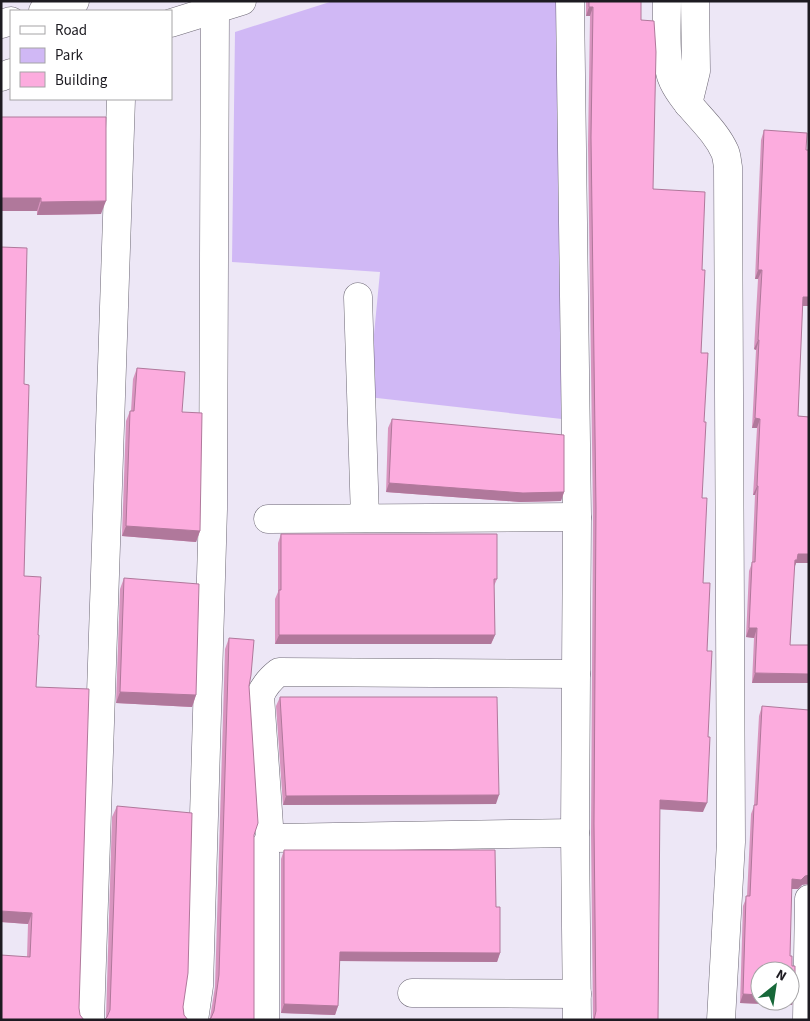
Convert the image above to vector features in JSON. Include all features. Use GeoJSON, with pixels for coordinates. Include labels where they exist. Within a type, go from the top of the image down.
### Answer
{"type":"FeatureCollection","features":[{"type":"Feature","properties":{"kind":"street"},"geometry":{"type":"LineString","coordinates":[[45,10],[75,1]]}},
{"type":"Feature","properties":{"kind":"street"},"geometry":{"type":"LineString","coordinates":[[172,23],[242,1]]}},
{"type":"Feature","properties":{"kind":"street"},"geometry":{"type":"LineString","coordinates":[[412,993],[577,1007],[575,833],[577,517],[570,1]]}},
{"type":"Feature","properties":{"kind":"street"},"geometry":{"type":"LineString","coordinates":[[667,1],[668,68],[673,82],[688,104],[716,137],[725,153],[728,167],[731,842],[721,1020]]}},
{"type":"Feature","properties":{"kind":"street"},"geometry":{"type":"LineString","coordinates":[[688,104],[696,71],[695,1]]}},
{"type":"Feature","properties":{"kind":"street"},"geometry":{"type":"LineString","coordinates":[[194,1020],[199,986],[213,509],[215,10]]}},
{"type":"Feature","properties":{"kind":"street"},"geometry":{"type":"LineString","coordinates":[[90,1020],[121,100]]}},
{"type":"Feature","properties":{"kind":"street"},"geometry":{"type":"LineString","coordinates":[[358,297],[365,518]]}},
{"type":"Feature","properties":{"kind":"street"},"geometry":{"type":"LineString","coordinates":[[268,519],[577,517]]}},
{"type":"Feature","properties":{"kind":"street"},"geometry":{"type":"LineString","coordinates":[[270,840],[260,696],[267,683],[279,672],[576,674]]}},
{"type":"Feature","properties":{"kind":"street"},"geometry":{"type":"LineString","coordinates":[[265,1020],[265,846],[270,840],[276,838],[575,833]]}},
{"type":"Feature","properties":{"kind":"street"},"geometry":{"type":"LineString","coordinates":[[807,1020],[809,899]]}},
{"type":"Feature","properties":{"kind":"green space"},"geometry":{"type":"Polygon","coordinates":[[[333,1],[560,1],[562,419],[368,397],[380,272],[232,262],[235,32],[333,1]]]}},
{"type":"Feature","properties":{"kind":"building"},"geometry":{"type":"Polygon","coordinates":[[[589,1],[641,1],[641,20],[654,21],[656,52],[653,189],[705,192],[702,270],[705,270],[701,353],[708,353],[702,498],[707,498],[703,583],[710,583],[707,651],[712,651],[707,803],[660,800],[658,1020],[594,1020],[596,1011],[594,824],[596,508],[591,137],[593,7],[589,7],[589,1]]]}},
{"type":"Feature","properties":{"kind":"building"},"geometry":{"type":"Polygon","coordinates":[[[1,117],[106,117],[106,201],[41,202],[41,198],[1,198],[1,117]]]}},
{"type":"Feature","properties":{"kind":"building"},"geometry":{"type":"Polygon","coordinates":[[[764,130],[807,133],[806,150],[809,150],[809,297],[803,297],[798,416],[809,417],[809,554],[798,554],[797,560],[795,560],[790,645],[809,645],[809,674],[755,673],[757,628],[749,628],[752,562],[755,562],[758,486],[760,419],[755,418],[762,270],[758,270],[764,130]]]}},
{"type":"Feature","properties":{"kind":"building"},"geometry":{"type":"Polygon","coordinates":[[[1,247],[27,248],[24,384],[29,385],[24,576],[41,577],[36,687],[89,689],[79,1008],[80,1015],[84,1020],[1,1020],[1,955],[30,957],[32,913],[1,911],[1,247]]]}},
{"type":"Feature","properties":{"kind":"building"},"geometry":{"type":"Polygon","coordinates":[[[137,368],[185,372],[182,412],[202,413],[200,531],[126,526],[130,411],[134,411],[137,368]]]}},
{"type":"Feature","properties":{"kind":"building"},"geometry":{"type":"Polygon","coordinates":[[[392,419],[564,435],[564,492],[523,493],[389,483],[392,419]]]}},
{"type":"Feature","properties":{"kind":"building"},"geometry":{"type":"Polygon","coordinates":[[[281,534],[497,534],[497,579],[494,579],[495,635],[279,635],[281,534]]]}},
{"type":"Feature","properties":{"kind":"building"},"geometry":{"type":"Polygon","coordinates":[[[124,578],[199,584],[196,695],[120,692],[124,578]]]}},
{"type":"Feature","properties":{"kind":"building"},"geometry":{"type":"Polygon","coordinates":[[[229,638],[254,640],[249,686],[258,823],[254,835],[254,1020],[208,1020],[214,1011],[219,975],[229,638]]]}},
{"type":"Feature","properties":{"kind":"building"},"geometry":{"type":"Polygon","coordinates":[[[280,697],[497,697],[499,795],[286,796],[280,697]]]}},
{"type":"Feature","properties":{"kind":"building"},"geometry":{"type":"Polygon","coordinates":[[[762,706],[809,710],[809,875],[801,880],[792,879],[790,956],[792,956],[792,961],[750,961],[750,994],[743,994],[746,896],[750,896],[754,805],[757,805],[762,706]]]}},
{"type":"Feature","properties":{"kind":"building"},"geometry":{"type":"Polygon","coordinates":[[[117,806],[192,813],[188,973],[183,1007],[184,1015],[188,1020],[104,1020],[110,1010],[117,806]]]}},
{"type":"Feature","properties":{"kind":"building"},"geometry":{"type":"Polygon","coordinates":[[[284,850],[495,850],[496,907],[500,907],[500,953],[340,952],[338,1006],[284,1004],[284,850]]]}}]}
